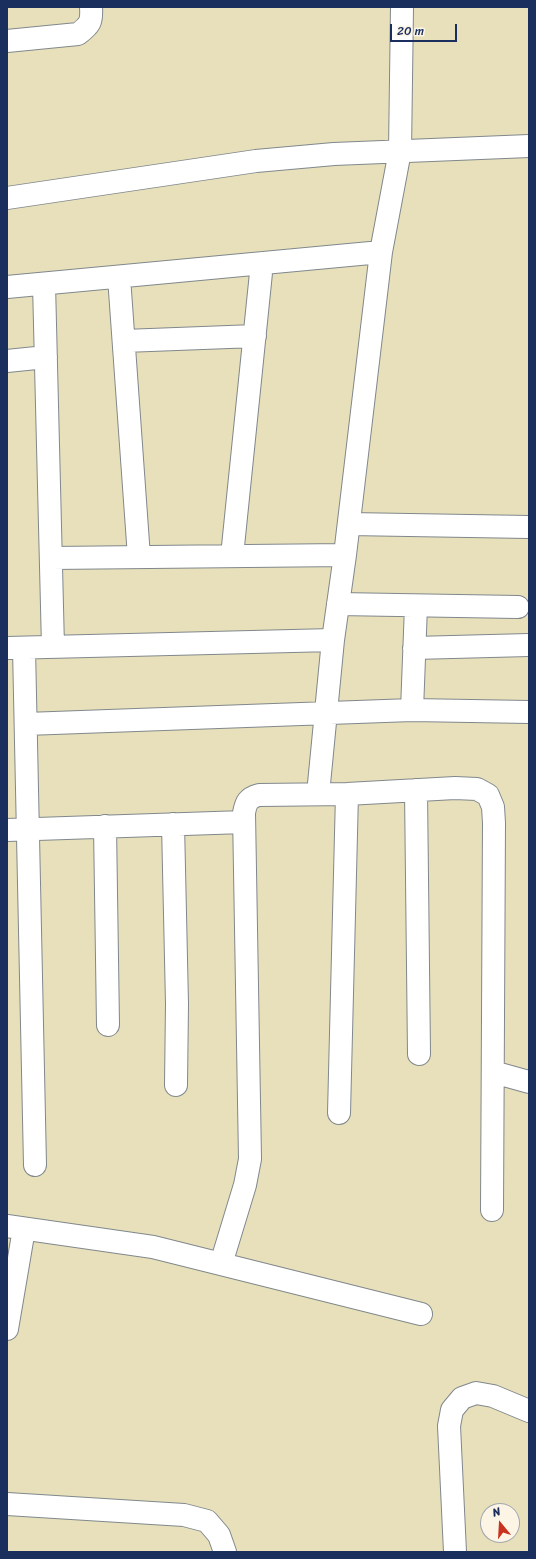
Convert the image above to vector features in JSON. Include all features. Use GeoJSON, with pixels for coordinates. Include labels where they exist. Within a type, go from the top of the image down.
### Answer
{"type":"FeatureCollection","features":[{"type":"Feature","properties":{"kind":"street"},"geometry":{"type":"LineString","coordinates":[[7,41],[78,34],[87,27],[92,19],[91,7]]}},
{"type":"Feature","properties":{"kind":"street"},"geometry":{"type":"LineString","coordinates":[[318,794],[333,640],[346,555],[381,252],[400,151],[402,7]]}},
{"type":"Feature","properties":{"kind":"street"},"geometry":{"type":"LineString","coordinates":[[7,198],[256,161],[334,154],[529,146]]}},
{"type":"Feature","properties":{"kind":"street"},"geometry":{"type":"LineString","coordinates":[[7,288],[381,252]]}},
{"type":"Feature","properties":{"kind":"street"},"geometry":{"type":"LineString","coordinates":[[232,556],[262,263]]}},
{"type":"Feature","properties":{"kind":"street"},"geometry":{"type":"LineString","coordinates":[[119,277],[139,557]]}},
{"type":"Feature","properties":{"kind":"street"},"geometry":{"type":"LineString","coordinates":[[44,284],[53,647]]}},
{"type":"Feature","properties":{"kind":"street"},"geometry":{"type":"LineString","coordinates":[[124,341],[255,336]]}},
{"type":"Feature","properties":{"kind":"street"},"geometry":{"type":"LineString","coordinates":[[7,361],[46,357]]}},
{"type":"Feature","properties":{"kind":"street"},"geometry":{"type":"LineString","coordinates":[[349,524],[529,527]]}},
{"type":"Feature","properties":{"kind":"street"},"geometry":{"type":"LineString","coordinates":[[51,558],[346,555]]}},
{"type":"Feature","properties":{"kind":"street"},"geometry":{"type":"LineString","coordinates":[[338,604],[518,607]]}},
{"type":"Feature","properties":{"kind":"street"},"geometry":{"type":"LineString","coordinates":[[412,710],[416,606]]}},
{"type":"Feature","properties":{"kind":"street"},"geometry":{"type":"LineString","coordinates":[[35,1164],[26,724],[15,648],[333,640]]}},
{"type":"Feature","properties":{"kind":"street"},"geometry":{"type":"LineString","coordinates":[[414,648],[529,645]]}},
{"type":"Feature","properties":{"kind":"street"},"geometry":{"type":"LineString","coordinates":[[26,724],[326,712],[412,710],[529,712]]}},
{"type":"Feature","properties":{"kind":"street"},"geometry":{"type":"LineString","coordinates":[[221,1264],[245,1185],[250,1159],[244,822],[246,803],[251,797],[259,795],[347,794],[455,788],[477,789],[488,795],[493,806],[492,1210]]}},
{"type":"Feature","properties":{"kind":"street"},"geometry":{"type":"LineString","coordinates":[[416,790],[419,1054]]}},
{"type":"Feature","properties":{"kind":"street"},"geometry":{"type":"LineString","coordinates":[[339,1113],[347,794]]}},
{"type":"Feature","properties":{"kind":"street"},"geometry":{"type":"LineString","coordinates":[[7,830],[244,822]]}},
{"type":"Feature","properties":{"kind":"street"},"geometry":{"type":"LineString","coordinates":[[173,824],[177,1004],[176,1085]]}},
{"type":"Feature","properties":{"kind":"street"},"geometry":{"type":"LineString","coordinates":[[105,826],[108,1025]]}},
{"type":"Feature","properties":{"kind":"street"},"geometry":{"type":"LineString","coordinates":[[493,1072],[529,1082]]}},
{"type":"Feature","properties":{"kind":"street"},"geometry":{"type":"LineString","coordinates":[[7,1328],[16,1228],[153,1247],[421,1314]]}},
{"type":"Feature","properties":{"kind":"street"},"geometry":{"type":"LineString","coordinates":[[455,1552],[450,1426],[452,1410],[462,1398],[476,1393],[493,1396],[529,1411]]}},
{"type":"Feature","properties":{"kind":"street"},"geometry":{"type":"LineString","coordinates":[[7,1504],[184,1515],[207,1521],[219,1535],[225,1552]]}}]}
